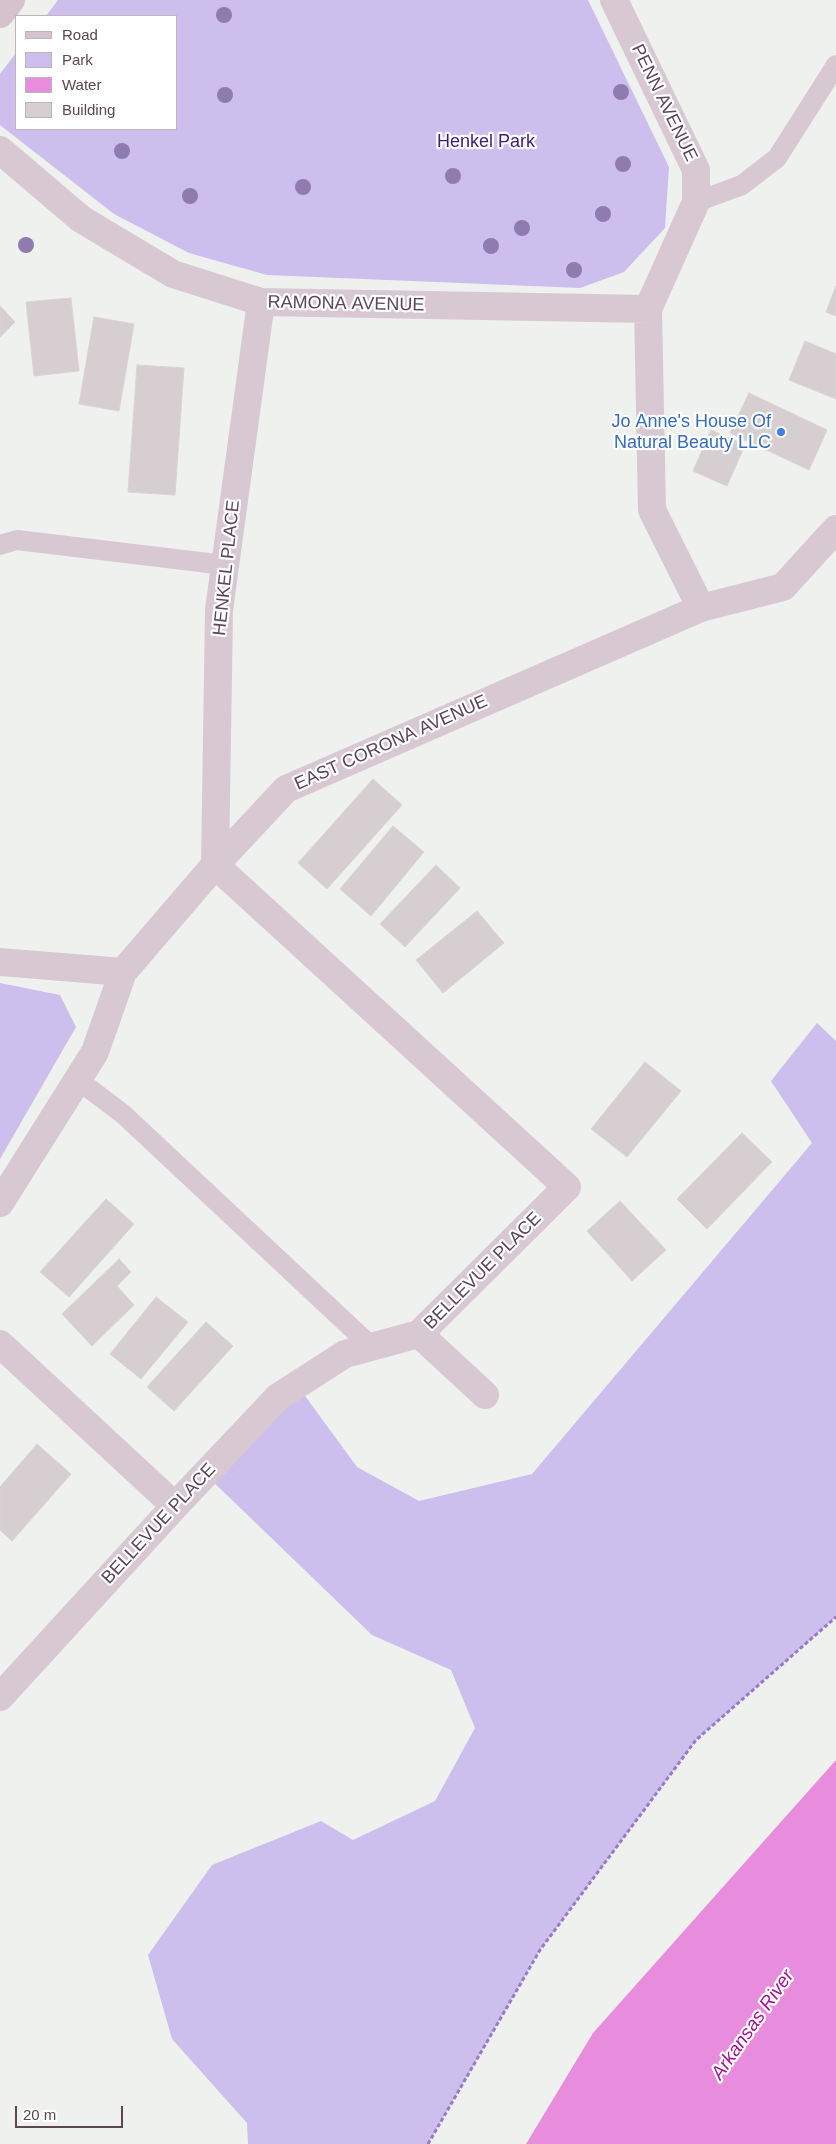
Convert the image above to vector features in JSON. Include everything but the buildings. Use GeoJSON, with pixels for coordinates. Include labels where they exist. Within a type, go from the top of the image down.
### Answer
{"type":"FeatureCollection","features":[{"type":"Feature","properties":{"kind":"main road"},"geometry":{"type":"LineString","coordinates":[[0,14],[11,0]]}},
{"type":"Feature","properties":{"kind":"street","name":"PENN AVENUE"},"geometry":{"type":"LineString","coordinates":[[614,0],[696,170],[696,202],[648,309],[652,510],[700,608]]}},
{"type":"Feature","properties":{"kind":"street","name":"RAMONA AVENUE"},"geometry":{"type":"LineString","coordinates":[[0,150],[81,219],[173,274],[261,302],[648,309]]}},
{"type":"Feature","properties":{"kind":"street","name":"HENKEL PLACE"},"geometry":{"type":"LineString","coordinates":[[215,865],[219,610],[261,302]]}},
{"type":"Feature","properties":{"kind":"street","name":"EAST CORONA AVENUE"},"geometry":{"type":"LineString","coordinates":[[0,1203],[95,1052],[123,972],[215,865],[286,789],[700,608],[783,587],[836,529]]}},
{"type":"Feature","properties":{"kind":"street","name":"BELLEVUE PLACE"},"geometry":{"type":"LineString","coordinates":[[0,1697],[278,1397],[345,1354],[418,1334],[567,1187],[215,865]]}},
{"type":"Feature","properties":{"kind":"street"},"geometry":{"type":"LineString","coordinates":[[0,962],[123,972]]}},
{"type":"Feature","properties":{"kind":"street"},"geometry":{"type":"LineString","coordinates":[[418,1334],[485,1395]]}},
{"type":"Feature","properties":{"kind":"street"},"geometry":{"type":"LineString","coordinates":[[0,1344],[175,1506]]}},
{"type":"Feature","properties":{"kind":"lane"},"geometry":{"type":"LineString","coordinates":[[696,202],[742,185],[777,158],[836,65]]}},
{"type":"Feature","properties":{"kind":"lane"},"geometry":{"type":"LineString","coordinates":[[0,546],[17,540],[225,565]]}},
{"type":"Feature","properties":{"kind":"lane"},"geometry":{"type":"LineString","coordinates":[[78,1080],[123,1114],[372,1347]]}},
{"type":"Feature","properties":{"kind":"path"},"geometry":{"type":"LineString","coordinates":[[428,2144],[540,1950],[696,1740],[836,1617]]}},
{"type":"Feature","properties":{"kind":"green space","name":"Henkel Park"},"geometry":{"type":"Polygon","coordinates":[[[58,0],[588,0],[669,167],[665,228],[624,272],[580,288],[267,275],[189,253],[114,214],[0,125],[0,74],[15,54],[15,130],[178,130],[178,15],[47,15],[58,0]]]}},
{"type":"Feature","properties":{"kind":"green space"},"geometry":{"type":"Polygon","coordinates":[[[0,983],[60,995],[76,1027],[0,1159],[0,983]]]}},
{"type":"Feature","properties":{"kind":"green space"},"geometry":{"type":"Polygon","coordinates":[[[817,1023],[836,1041],[836,1617],[696,1740],[540,1950],[428,2144],[248,2144],[247,2123],[172,2039],[148,1955],[212,1865],[321,1821],[353,1840],[435,1801],[475,1728],[451,1670],[372,1635],[205,1474],[297,1385],[357,1467],[419,1501],[532,1474],[812,1143],[771,1081],[817,1023]]]}},
{"type":"Feature","properties":{"kind":"water","name":"Arkansas River"},"geometry":{"type":"Polygon","coordinates":[[[836,1760],[836,2144],[526,2144],[593,2033],[836,1760]]]}},
{"type":"Feature","properties":{"kind":"place","name":"Jo Anne's House Of Natural Beauty LLC"},"geometry":{"type":"Point","coordinates":[781,432]}}]}
